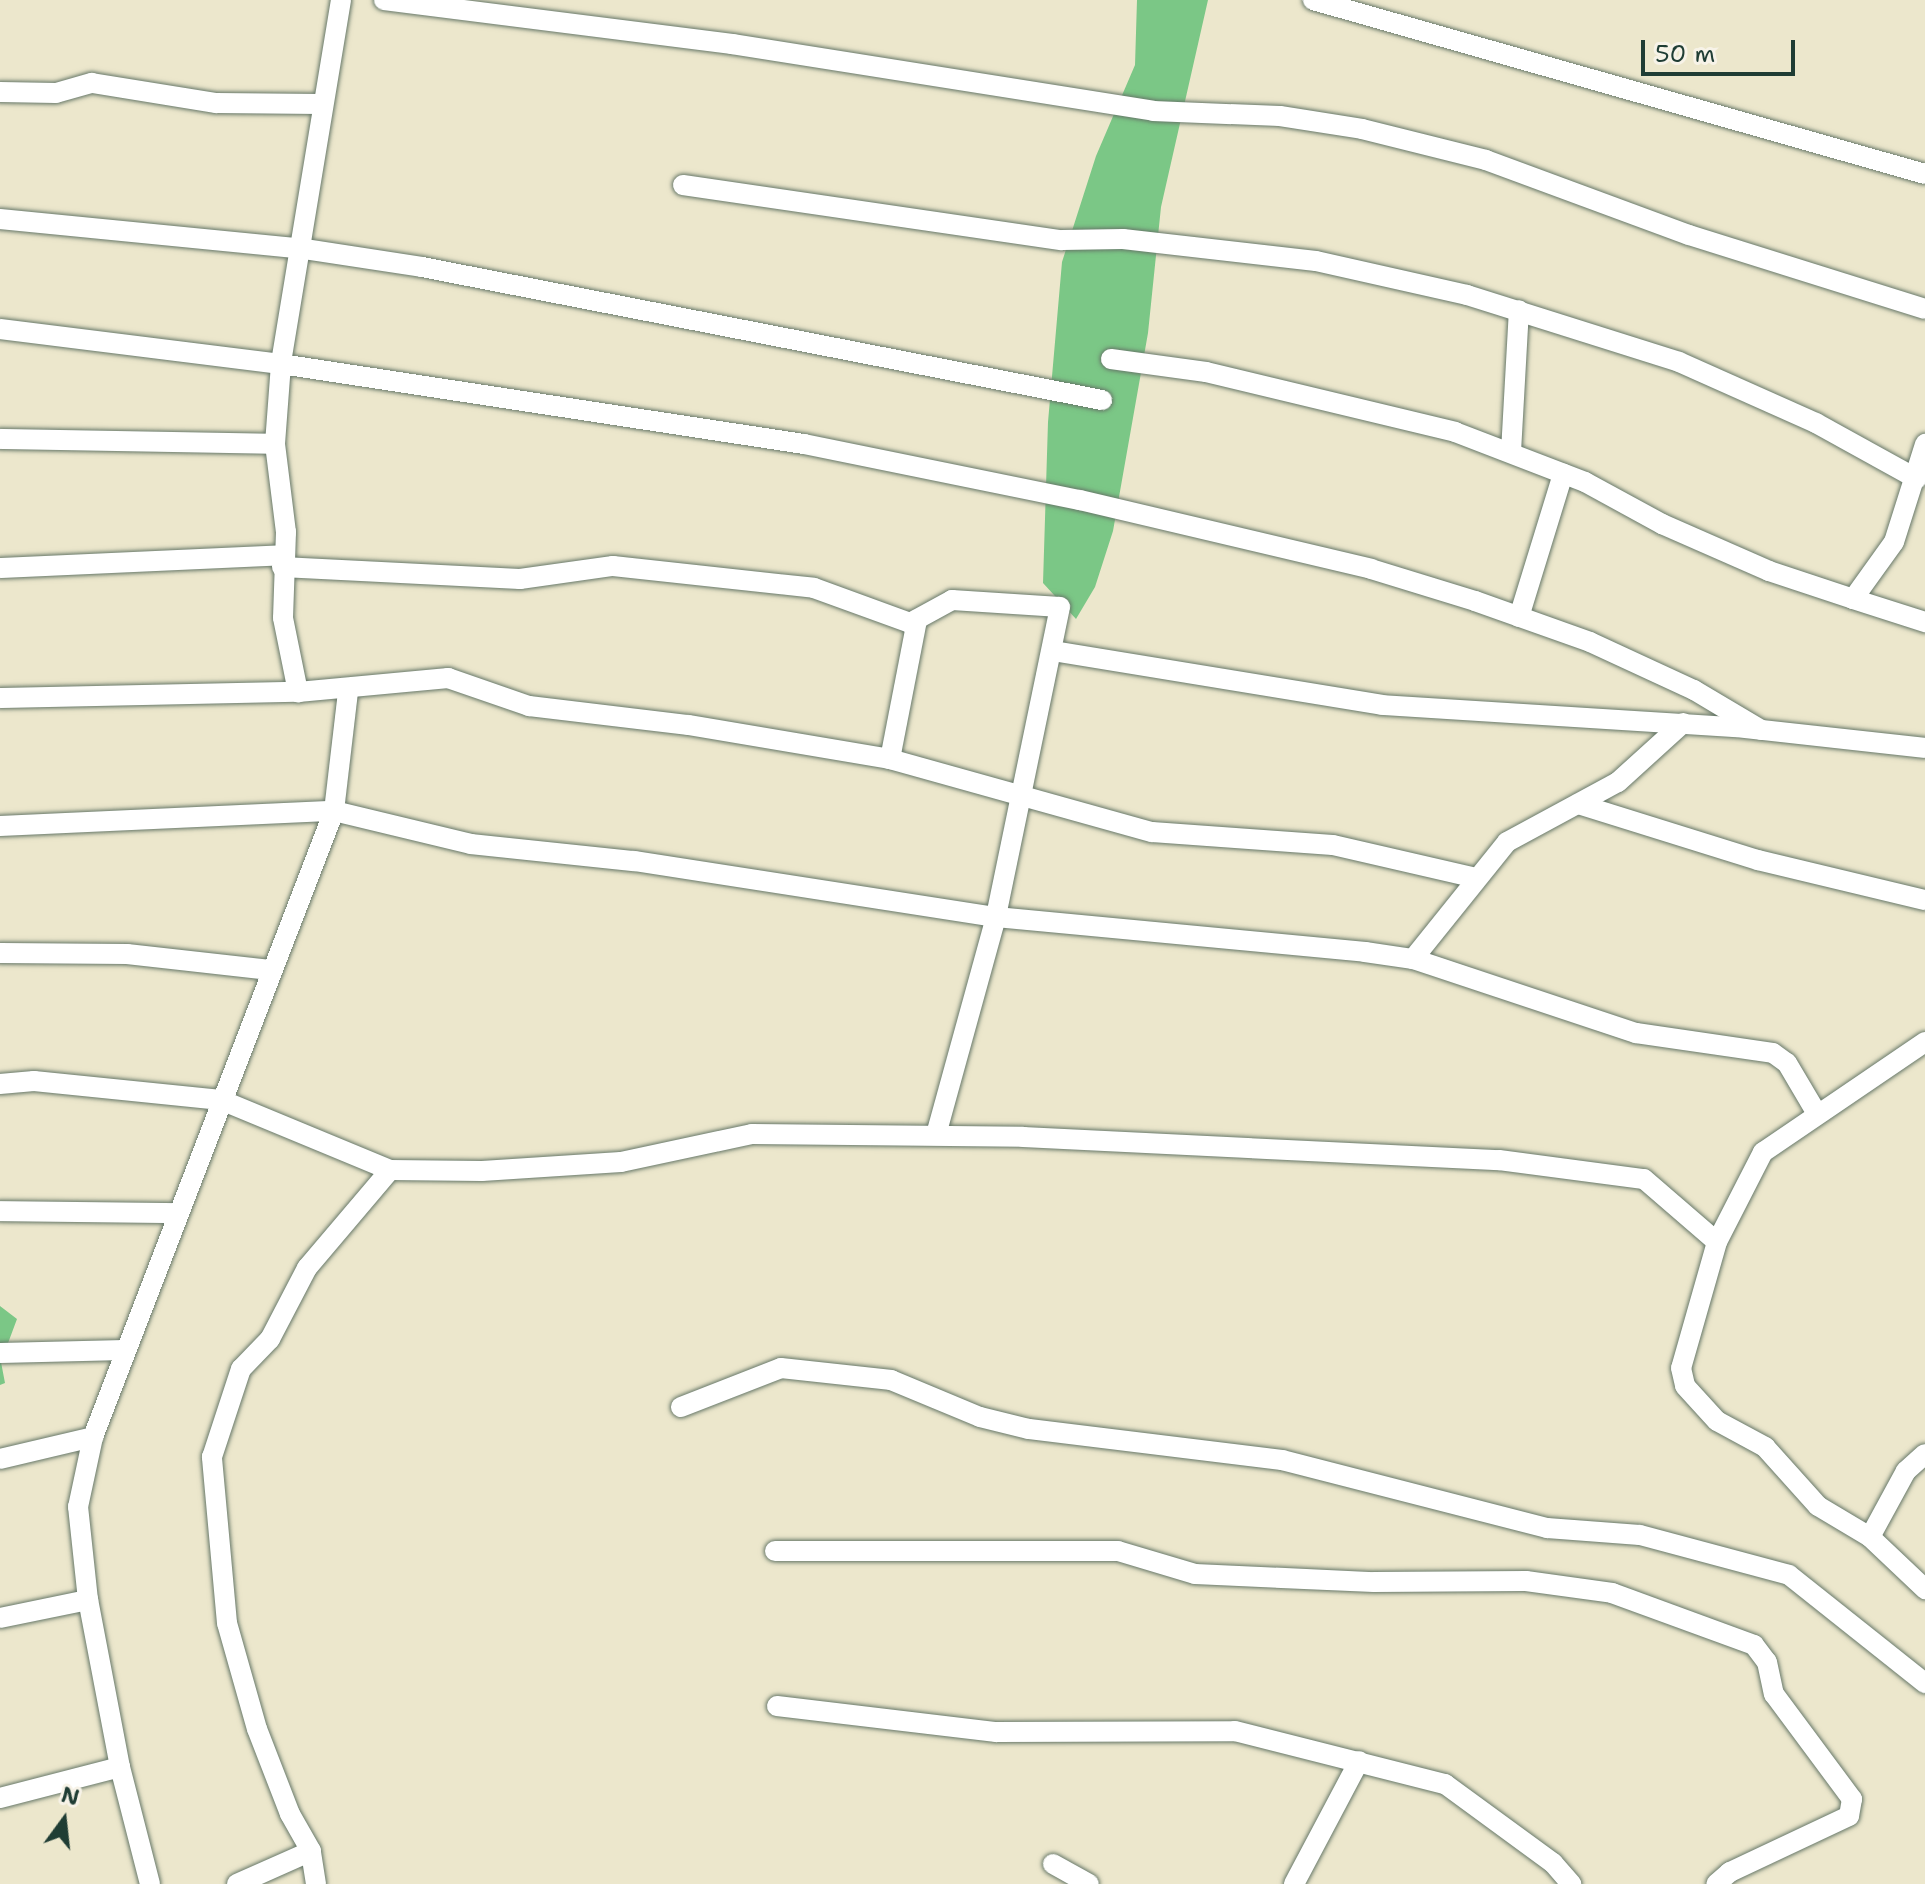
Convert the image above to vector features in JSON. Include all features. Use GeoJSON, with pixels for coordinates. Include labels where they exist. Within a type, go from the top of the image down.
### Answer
{"type":"FeatureCollection","features":[{"type":"Feature","properties":{"kind":"street"},"geometry":{"type":"LineString","coordinates":[[298,692],[283,618],[283,561],[275,444],[281,364],[298,248],[320,104],[341,0]]}},
{"type":"Feature","properties":{"kind":"street"},"geometry":{"type":"LineString","coordinates":[[384,0],[739,45],[1153,111],[1280,116],[1362,129],[1486,160],[1689,235],[1925,309]]}},
{"type":"Feature","properties":{"kind":"street"},"geometry":{"type":"LineString","coordinates":[[1313,0],[1925,174]]}},
{"type":"Feature","properties":{"kind":"street"},"geometry":{"type":"LineString","coordinates":[[0,92],[56,93],[92,83],[216,103],[320,104]]}},
{"type":"Feature","properties":{"kind":"street"},"geometry":{"type":"LineString","coordinates":[[683,185],[1062,240],[1123,239],[1316,261],[1519,310],[1679,362],[1816,423],[1917,479]]}},
{"type":"Feature","properties":{"kind":"street"},"geometry":{"type":"LineString","coordinates":[[0,219],[298,248],[422,267],[1102,400]]}},
{"type":"Feature","properties":{"kind":"street"},"geometry":{"type":"LineString","coordinates":[[1511,452],[1519,310]]}},
{"type":"Feature","properties":{"kind":"street"},"geometry":{"type":"LineString","coordinates":[[0,329],[281,364],[804,444],[1064,496],[1371,569],[1519,617],[1694,690],[1761,730]]}},
{"type":"Feature","properties":{"kind":"street"},"geometry":{"type":"LineString","coordinates":[[1111,359],[1206,372],[1331,400],[1511,452],[1715,548],[1925,622]]}},
{"type":"Feature","properties":{"kind":"street"},"geometry":{"type":"LineString","coordinates":[[0,439],[275,444]]}},
{"type":"Feature","properties":{"kind":"street"},"geometry":{"type":"LineString","coordinates":[[1853,599],[1894,542],[1917,479],[1925,444]]}},
{"type":"Feature","properties":{"kind":"street"},"geometry":{"type":"LineString","coordinates":[[1519,617],[1563,474]]}},
{"type":"Feature","properties":{"kind":"street"},"geometry":{"type":"LineString","coordinates":[[0,568],[283,561],[520,579],[613,566],[814,588],[903,621],[917,620],[952,600],[1060,607],[996,917],[936,1135]]}},
{"type":"Feature","properties":{"kind":"street"},"geometry":{"type":"LineString","coordinates":[[890,759],[917,620]]}},
{"type":"Feature","properties":{"kind":"street"},"geometry":{"type":"LineString","coordinates":[[1053,651],[1382,705],[1683,723],[1925,748]]}},
{"type":"Feature","properties":{"kind":"street"},"geometry":{"type":"LineString","coordinates":[[0,698],[348,691],[439,677],[529,706],[689,725],[890,759],[1152,832],[1333,845],[1476,878]]}},
{"type":"Feature","properties":{"kind":"street"},"geometry":{"type":"LineString","coordinates":[[150,1884],[120,1767],[88,1600],[78,1507],[93,1437],[125,1350],[334,811],[348,691]]}},
{"type":"Feature","properties":{"kind":"street"},"geometry":{"type":"LineString","coordinates":[[1413,959],[1507,842],[1627,777],[1683,723]]}},
{"type":"Feature","properties":{"kind":"street"},"geometry":{"type":"LineString","coordinates":[[1578,804],[1758,860],[1925,900]]}},
{"type":"Feature","properties":{"kind":"street"},"geometry":{"type":"LineString","coordinates":[[0,826],[334,811],[471,844],[634,861],[996,917],[1413,959],[1636,1033],[1773,1053],[1787,1063],[1816,1112]]}},
{"type":"Feature","properties":{"kind":"street"},"geometry":{"type":"LineString","coordinates":[[0,953],[127,954],[270,970]]}},
{"type":"Feature","properties":{"kind":"street"},"geometry":{"type":"LineString","coordinates":[[1925,1042],[1917,1052],[1816,1112],[1763,1152],[1717,1242],[1681,1379],[1717,1421],[1779,1459],[1818,1506],[1870,1537],[1925,1589]]}},
{"type":"Feature","properties":{"kind":"street"},"geometry":{"type":"LineString","coordinates":[[0,1084],[34,1081],[221,1100],[390,1170],[482,1171],[621,1162],[752,1134],[936,1135],[1499,1160],[1634,1175],[1652,1182],[1717,1242]]}},
{"type":"Feature","properties":{"kind":"street"},"geometry":{"type":"LineString","coordinates":[[316,1884],[311,1851],[257,1729],[227,1623],[212,1457],[241,1369],[270,1339],[307,1268],[390,1170]]}},
{"type":"Feature","properties":{"kind":"street"},"geometry":{"type":"LineString","coordinates":[[0,1211],[176,1213]]}},
{"type":"Feature","properties":{"kind":"street"},"geometry":{"type":"LineString","coordinates":[[0,1353],[125,1350]]}},
{"type":"Feature","properties":{"kind":"street"},"geometry":{"type":"LineString","coordinates":[[681,1407],[781,1368],[891,1380],[980,1417],[1029,1429],[1294,1462],[1547,1528],[1640,1535],[1789,1575],[1925,1683]]}},
{"type":"Feature","properties":{"kind":"street"},"geometry":{"type":"LineString","coordinates":[[0,1459],[93,1437]]}},
{"type":"Feature","properties":{"kind":"street"},"geometry":{"type":"LineString","coordinates":[[1870,1537],[1906,1471],[1925,1454]]}},
{"type":"Feature","properties":{"kind":"street"},"geometry":{"type":"LineString","coordinates":[[775,1551],[1118,1551],[1195,1574],[1374,1582],[1526,1581],[1612,1593],[1754,1645],[1767,1662],[1774,1694],[1852,1799],[1849,1816],[1730,1872],[1716,1884]]}},
{"type":"Feature","properties":{"kind":"street"},"geometry":{"type":"LineString","coordinates":[[0,1618],[88,1600]]}},
{"type":"Feature","properties":{"kind":"street"},"geometry":{"type":"LineString","coordinates":[[777,1706],[996,1732],[1226,1730],[1445,1784],[1553,1863],[1571,1884]]}},
{"type":"Feature","properties":{"kind":"street"},"geometry":{"type":"LineString","coordinates":[[1294,1884],[1359,1761]]}},
{"type":"Feature","properties":{"kind":"street"},"geometry":{"type":"LineString","coordinates":[[0,1798],[120,1767]]}},
{"type":"Feature","properties":{"kind":"street"},"geometry":{"type":"LineString","coordinates":[[237,1884],[311,1851]]}},
{"type":"Feature","properties":{"kind":"street"},"geometry":{"type":"LineString","coordinates":[[1053,1864],[1089,1884]]}},
{"type":"Feature","properties":{"kind":"green space"},"geometry":{"type":"Polygon","coordinates":[[[1137,0],[1208,0],[1161,207],[1148,333],[1113,531],[1095,587],[1076,619],[1043,583],[1048,422],[1062,262],[1096,156],[1135,65],[1137,0]]]}},
{"type":"Feature","properties":{"kind":"green space"},"geometry":{"type":"Polygon","coordinates":[[[0,1306],[17,1319],[1,1362],[5,1383],[0,1385],[0,1306]]]}}]}
